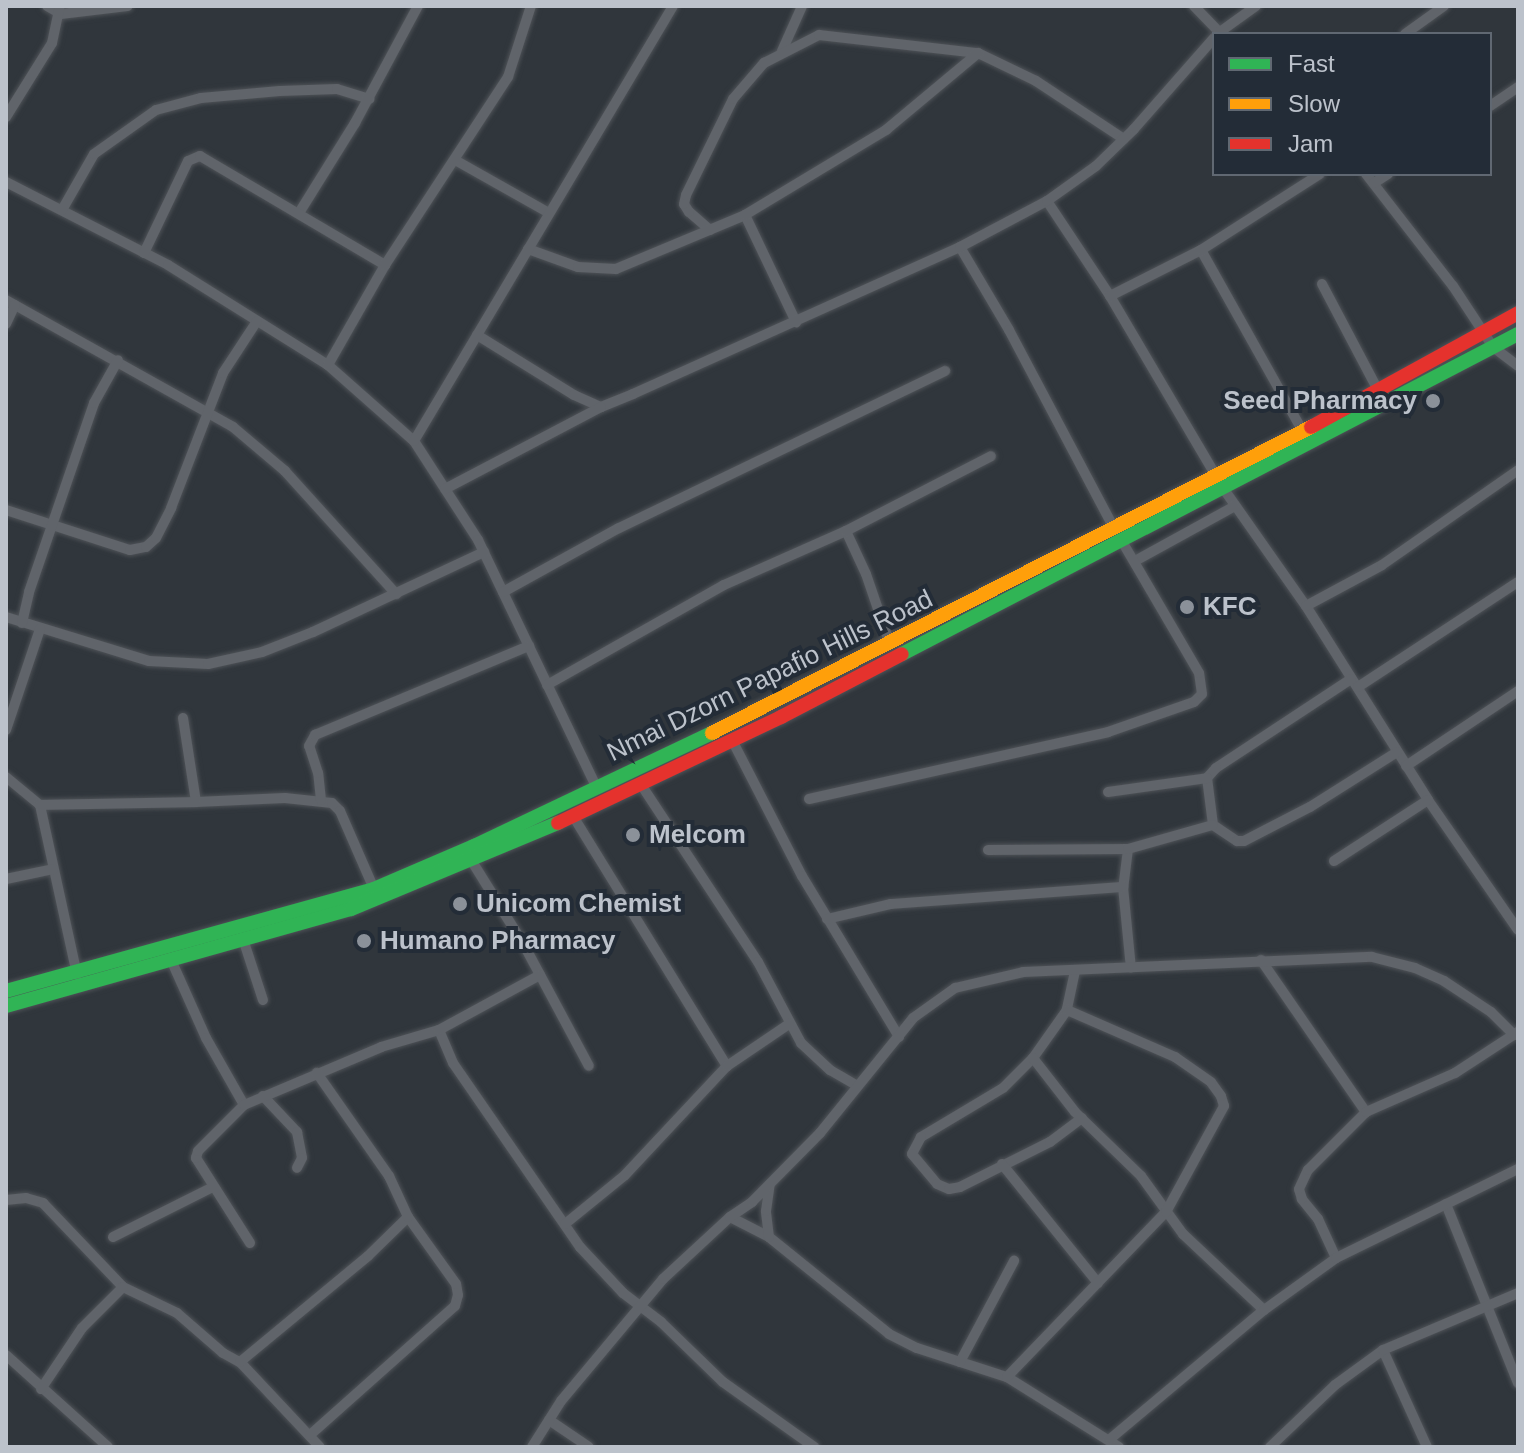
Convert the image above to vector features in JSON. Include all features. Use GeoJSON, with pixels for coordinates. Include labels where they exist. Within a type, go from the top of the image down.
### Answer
{"type":"FeatureCollection","features":[{"type":"Feature","properties":{"kind":"street"},"geometry":{"type":"LineString","coordinates":[[47,6],[61,10],[128,6]]}},
{"type":"Feature","properties":{"kind":"street"},"geometry":{"type":"LineString","coordinates":[[299,213],[369,99],[418,6]]}},
{"type":"Feature","properties":{"kind":"street"},"geometry":{"type":"LineString","coordinates":[[328,365],[385,265],[508,77],[531,6]]}},
{"type":"Feature","properties":{"kind":"street"},"geometry":{"type":"LineString","coordinates":[[414,441],[673,6]]}},
{"type":"Feature","properties":{"kind":"street"},"geometry":{"type":"LineString","coordinates":[[782,51],[802,6]]}},
{"type":"Feature","properties":{"kind":"street"},"geometry":{"type":"LineString","coordinates":[[1194,6],[1216,32]]}},
{"type":"Feature","properties":{"kind":"street"},"geometry":{"type":"LineString","coordinates":[[1221,32],[1256,6]]}},
{"type":"Feature","properties":{"kind":"street"},"geometry":{"type":"LineString","coordinates":[[1408,32],[1444,6]]}},
{"type":"Feature","properties":{"kind":"street"},"geometry":{"type":"LineString","coordinates":[[6,117],[52,43],[61,10]]}},
{"type":"Feature","properties":{"kind":"street"},"geometry":{"type":"LineString","coordinates":[[710,230],[684,204],[742,84],[782,51],[819,35],[978,53],[1036,81],[1124,139]]}},
{"type":"Feature","properties":{"kind":"street"},"geometry":{"type":"LineString","coordinates":[[445,489],[601,407],[960,247],[1047,201],[1096,166],[1124,139],[1212,41]]}},
{"type":"Feature","properties":{"kind":"street"},"geometry":{"type":"LineString","coordinates":[[528,249],[578,267],[616,269],[745,215],[886,130],[978,53]]}},
{"type":"Feature","properties":{"kind":"street"},"geometry":{"type":"LineString","coordinates":[[1492,105],[1518,87]]}},
{"type":"Feature","properties":{"kind":"street"},"geometry":{"type":"LineString","coordinates":[[62,210],[94,154],[156,110],[201,98],[280,91],[337,89],[369,99]]}},
{"type":"Feature","properties":{"kind":"street"},"geometry":{"type":"LineString","coordinates":[[144,253],[188,161],[194,156],[299,213],[385,265]]}},
{"type":"Feature","properties":{"kind":"street"},"geometry":{"type":"LineString","coordinates":[[455,160],[549,213]]}},
{"type":"Feature","properties":{"kind":"street"},"geometry":{"type":"LineString","coordinates":[[1110,296],[1201,250],[1317,176]]}},
{"type":"Feature","properties":{"kind":"street"},"geometry":{"type":"LineString","coordinates":[[1368,176],[1493,347],[1518,366]]}},
{"type":"Feature","properties":{"kind":"street"},"geometry":{"type":"LineString","coordinates":[[1374,183],[1385,176]]}},
{"type":"Feature","properties":{"kind":"street"},"geometry":{"type":"LineString","coordinates":[[6,182],[144,253],[328,365],[414,441],[484,552],[597,788]]}},
{"type":"Feature","properties":{"kind":"street"},"geometry":{"type":"LineString","coordinates":[[1047,201],[1110,296],[1219,482],[1306,606],[1428,800],[1518,930]]}},
{"type":"Feature","properties":{"kind":"street"},"geometry":{"type":"LineString","coordinates":[[745,215],[796,322]]}},
{"type":"Feature","properties":{"kind":"street"},"geometry":{"type":"LineString","coordinates":[[960,247],[1009,330],[1114,528]]}},
{"type":"Feature","properties":{"kind":"street"},"geometry":{"type":"LineString","coordinates":[[1201,250],[1302,430]]}},
{"type":"Feature","properties":{"kind":"street"},"geometry":{"type":"LineString","coordinates":[[1322,284],[1379,392]]}},
{"type":"Feature","properties":{"kind":"street"},"geometry":{"type":"LineString","coordinates":[[6,324],[11,303],[118,360],[233,427],[285,471],[396,594]]}},
{"type":"Feature","properties":{"kind":"street","name":"Nmai Dzorn Papafio Hills Road"},"geometry":{"type":"LineString","coordinates":[[6,1006],[78,979],[374,889],[573,816],[732,740],[1122,541],[1302,430],[1379,392],[1518,313]]}},
{"type":"Feature","properties":{"kind":"street"},"geometry":{"type":"LineString","coordinates":[[6,510],[130,550],[146,547],[156,538],[175,499],[223,373],[257,321]]}},
{"type":"Feature","properties":{"kind":"street","name":"Nmai Dzorn Papafio Hills Road"},"geometry":{"type":"LineString","coordinates":[[6,991],[172,962],[351,909],[469,855],[1114,528],[1219,482],[1518,334]]}},
{"type":"Feature","properties":{"kind":"street"},"geometry":{"type":"LineString","coordinates":[[477,335],[574,395],[601,407]]}},
{"type":"Feature","properties":{"kind":"street"},"geometry":{"type":"LineString","coordinates":[[22,623],[51,525],[94,403],[118,360]]}},
{"type":"Feature","properties":{"kind":"street"},"geometry":{"type":"LineString","coordinates":[[503,592],[619,528],[945,371]]}},
{"type":"Feature","properties":{"kind":"street"},"geometry":{"type":"LineString","coordinates":[[547,685],[724,585],[846,531],[991,456]]}},
{"type":"Feature","properties":{"kind":"street"},"geometry":{"type":"LineString","coordinates":[[1306,606],[1382,565],[1518,470]]}},
{"type":"Feature","properties":{"kind":"street"},"geometry":{"type":"LineString","coordinates":[[1135,561],[1235,506]]}},
{"type":"Feature","properties":{"kind":"street"},"geometry":{"type":"LineString","coordinates":[[846,531],[866,574],[890,644]]}},
{"type":"Feature","properties":{"kind":"street"},"geometry":{"type":"LineString","coordinates":[[809,799],[1108,732],[1194,702],[1202,694],[1199,673],[1122,541]]}},
{"type":"Feature","properties":{"kind":"street"},"geometry":{"type":"LineString","coordinates":[[6,617],[149,661],[208,664],[262,652],[484,552]]}},
{"type":"Feature","properties":{"kind":"street"},"geometry":{"type":"LineString","coordinates":[[1108,792],[1207,778],[1249,743],[1354,683],[1518,582]]}},
{"type":"Feature","properties":{"kind":"street"},"geometry":{"type":"LineString","coordinates":[[6,730],[40,629]]}},
{"type":"Feature","properties":{"kind":"street"},"geometry":{"type":"LineString","coordinates":[[321,800],[318,773],[309,746],[315,735],[529,646]]}},
{"type":"Feature","properties":{"kind":"street"},"geometry":{"type":"LineString","coordinates":[[1406,766],[1518,691]]}},
{"type":"Feature","properties":{"kind":"street"},"geometry":{"type":"LineString","coordinates":[[183,718],[196,802]]}},
{"type":"Feature","properties":{"kind":"street"},"geometry":{"type":"LineString","coordinates":[[732,740],[827,919],[899,1037]]}},
{"type":"Feature","properties":{"kind":"street"},"geometry":{"type":"LineString","coordinates":[[1207,778],[1213,825],[1237,841],[1244,841],[1310,807],[1397,752]]}},
{"type":"Feature","properties":{"kind":"street"},"geometry":{"type":"LineString","coordinates":[[6,777],[40,805],[78,979]]}},
{"type":"Feature","properties":{"kind":"street"},"geometry":{"type":"LineString","coordinates":[[640,783],[758,962],[785,1010],[789,1024],[815,1056],[856,1085]]}},
{"type":"Feature","properties":{"kind":"street"},"geometry":{"type":"LineString","coordinates":[[40,805],[321,800],[340,811],[374,889]]}},
{"type":"Feature","properties":{"kind":"street"},"geometry":{"type":"LineString","coordinates":[[1334,861],[1428,800]]}},
{"type":"Feature","properties":{"kind":"street"},"geometry":{"type":"LineString","coordinates":[[573,816],[727,1066]]}},
{"type":"Feature","properties":{"kind":"street"},"geometry":{"type":"LineString","coordinates":[[988,850],[1128,849],[1213,825]]}},
{"type":"Feature","properties":{"kind":"street"},"geometry":{"type":"LineString","coordinates":[[1128,849],[1123,887],[1131,968]]}},
{"type":"Feature","properties":{"kind":"street"},"geometry":{"type":"LineString","coordinates":[[469,855],[589,1066]]}},
{"type":"Feature","properties":{"kind":"street"},"geometry":{"type":"LineString","coordinates":[[6,879],[53,869]]}},
{"type":"Feature","properties":{"kind":"street"},"geometry":{"type":"LineString","coordinates":[[827,919],[891,904],[1123,887]]}},
{"type":"Feature","properties":{"kind":"street"},"geometry":{"type":"LineString","coordinates":[[244,942],[263,1000]]}},
{"type":"Feature","properties":{"kind":"street"},"geometry":{"type":"LineString","coordinates":[[532,1447],[561,1401],[663,1279],[730,1217],[752,1202],[820,1133],[913,1018],[955,988],[1023,972],[1372,957],[1425,972],[1468,995],[1516,1033],[1455,1073],[1366,1112],[1308,1170],[1299,1189],[1336,1258]]}},
{"type":"Feature","properties":{"kind":"street"},"geometry":{"type":"LineString","coordinates":[[1261,960],[1366,1112]]}},
{"type":"Feature","properties":{"kind":"street"},"geometry":{"type":"LineString","coordinates":[[172,962],[206,1038],[244,1105]]}},
{"type":"Feature","properties":{"kind":"street"},"geometry":{"type":"LineString","coordinates":[[1075,971],[1067,1010],[1033,1058],[1003,1088],[921,1137],[912,1154],[937,1184],[949,1189],[960,1187],[1050,1142],[1082,1118]]}},
{"type":"Feature","properties":{"kind":"street"},"geometry":{"type":"LineString","coordinates":[[250,1243],[199,1167],[198,1151],[244,1105],[381,1047],[439,1030],[540,975]]}},
{"type":"Feature","properties":{"kind":"street"},"geometry":{"type":"LineString","coordinates":[[1007,1377],[1166,1212],[1224,1106],[1211,1082],[1175,1057],[1067,1010]]}},
{"type":"Feature","properties":{"kind":"street"},"geometry":{"type":"LineString","coordinates":[[565,1224],[625,1175],[727,1066],[789,1024]]}},
{"type":"Feature","properties":{"kind":"street"},"geometry":{"type":"LineString","coordinates":[[439,1030],[453,1063],[469,1088],[580,1247],[623,1293],[723,1382],[814,1447]]}},
{"type":"Feature","properties":{"kind":"street"},"geometry":{"type":"LineString","coordinates":[[1033,1058],[1082,1118],[1141,1176],[1183,1234],[1264,1310]]}},
{"type":"Feature","properties":{"kind":"street"},"geometry":{"type":"LineString","coordinates":[[310,1435],[455,1306],[456,1284],[408,1217],[389,1176],[317,1073]]}},
{"type":"Feature","properties":{"kind":"street"},"geometry":{"type":"LineString","coordinates":[[263,1096],[297,1132],[302,1158],[297,1168]]}},
{"type":"Feature","properties":{"kind":"street"},"geometry":{"type":"LineString","coordinates":[[1002,1164],[1098,1283]]}},
{"type":"Feature","properties":{"kind":"street"},"geometry":{"type":"LineString","coordinates":[[730,1217],[769,1237],[889,1334],[1007,1377],[1114,1443],[1264,1310],[1336,1258],[1518,1169]]}},
{"type":"Feature","properties":{"kind":"street"},"geometry":{"type":"LineString","coordinates":[[769,1237],[766,1211],[770,1183]]}},
{"type":"Feature","properties":{"kind":"street"},"geometry":{"type":"LineString","coordinates":[[113,1237],[213,1187]]}},
{"type":"Feature","properties":{"kind":"street"},"geometry":{"type":"LineString","coordinates":[[6,1200],[26,1198],[43,1203],[123,1287],[177,1313],[223,1353],[240,1362],[320,1447]]}},
{"type":"Feature","properties":{"kind":"street"},"geometry":{"type":"LineString","coordinates":[[1446,1204],[1518,1383]]}},
{"type":"Feature","properties":{"kind":"street"},"geometry":{"type":"LineString","coordinates":[[240,1362],[368,1256],[408,1217]]}},
{"type":"Feature","properties":{"kind":"street"},"geometry":{"type":"LineString","coordinates":[[960,1362],[1014,1261]]}},
{"type":"Feature","properties":{"kind":"street"},"geometry":{"type":"LineString","coordinates":[[41,1389],[82,1328],[123,1287]]}},
{"type":"Feature","properties":{"kind":"street"},"geometry":{"type":"LineString","coordinates":[[1270,1447],[1335,1385],[1383,1350],[1518,1293]]}},
{"type":"Feature","properties":{"kind":"street"},"geometry":{"type":"LineString","coordinates":[[1383,1350],[1427,1447]]}},
{"type":"Feature","properties":{"kind":"street"},"geometry":{"type":"LineString","coordinates":[[6,1355],[108,1447]]}},
{"type":"Feature","properties":{"kind":"street"},"geometry":{"type":"LineString","coordinates":[[549,1420],[589,1447]]}},
{"type":"Feature","properties":{"kind":"traffic: fast"},"geometry":{"type":"LineString","coordinates":[[902,654],[1518,334]]}},
{"type":"Feature","properties":{"kind":"traffic: fast"},"geometry":{"type":"LineString","coordinates":[[6,991],[374,889],[474,846],[712,733]]}},
{"type":"Feature","properties":{"kind":"traffic: fast"},"geometry":{"type":"LineString","coordinates":[[6,1006],[351,909],[558,823]]}},
{"type":"Feature","properties":{"kind":"traffic: slow"},"geometry":{"type":"LineString","coordinates":[[712,733],[1311,427]]}},
{"type":"Feature","properties":{"kind":"traffic: jam"},"geometry":{"type":"LineString","coordinates":[[1311,427],[1518,313]]}},
{"type":"Feature","properties":{"kind":"traffic: jam"},"geometry":{"type":"LineString","coordinates":[[558,823],[781,717],[902,654]]}},
{"type":"Feature","properties":{"kind":"place","name":"Seed Pharmacy"},"geometry":{"type":"Point","coordinates":[1433,401]}},
{"type":"Feature","properties":{"kind":"place","name":"KFC"},"geometry":{"type":"Point","coordinates":[1187,607]}},
{"type":"Feature","properties":{"kind":"place","name":"Melcom"},"geometry":{"type":"Point","coordinates":[633,835]}},
{"type":"Feature","properties":{"kind":"place","name":"Unicom Chemist"},"geometry":{"type":"Point","coordinates":[460,904]}},
{"type":"Feature","properties":{"kind":"place","name":"Humano Pharmacy"},"geometry":{"type":"Point","coordinates":[364,941]}}]}
